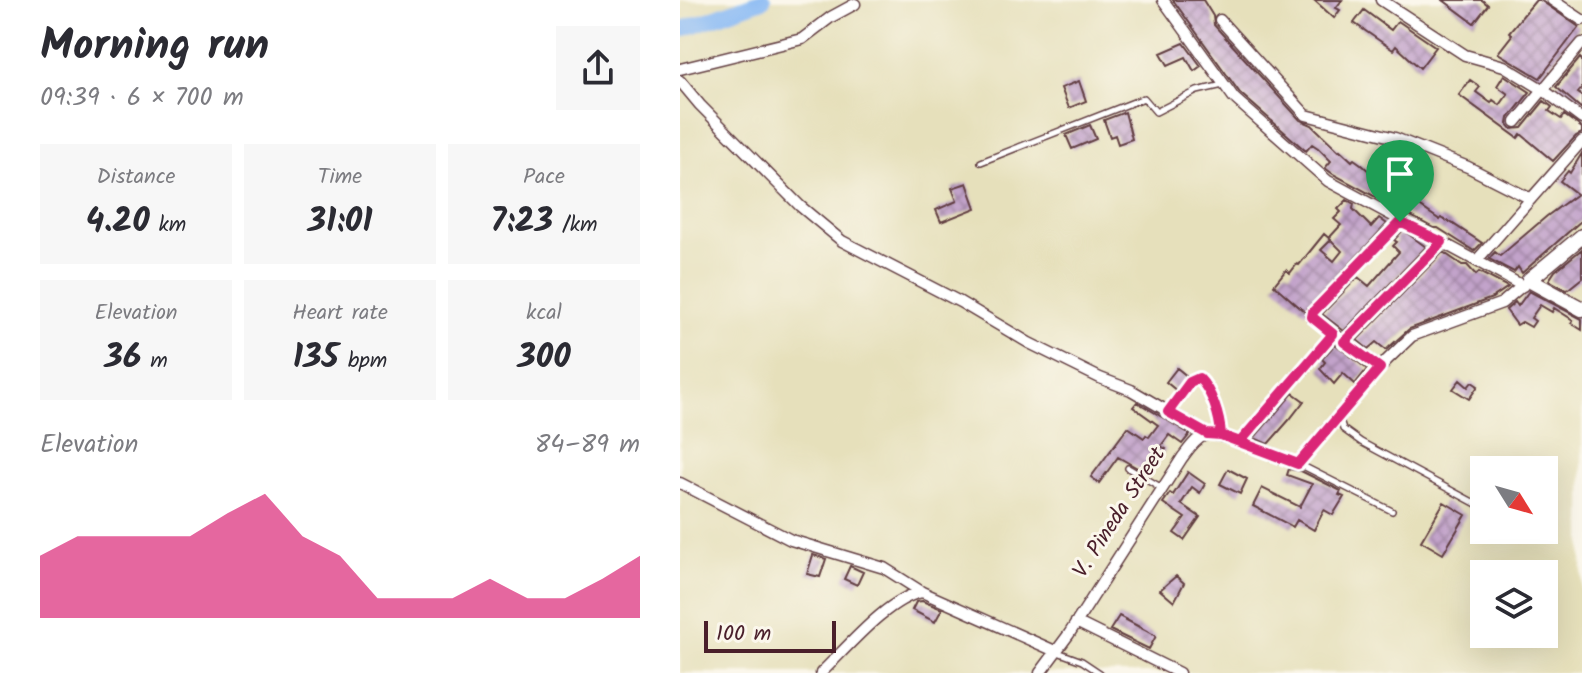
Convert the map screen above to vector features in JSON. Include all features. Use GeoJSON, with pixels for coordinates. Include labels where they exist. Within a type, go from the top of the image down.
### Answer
{"type":"FeatureCollection","features":[{"type":"Feature","properties":{"kind":"street"},"geometry":{"type":"LineString","coordinates":[[1163,0],[1223,85],[1263,126],[1328,181],[1400,222],[1582,309]]}},
{"type":"Feature","properties":{"kind":"street"},"geometry":{"type":"LineString","coordinates":[[1381,0],[1465,55],[1504,66],[1582,119]]}},
{"type":"Feature","properties":{"kind":"street"},"geometry":{"type":"LineString","coordinates":[[1552,0],[1582,20]]}},
{"type":"Feature","properties":{"kind":"street"},"geometry":{"type":"LineString","coordinates":[[680,69],[802,39],[855,4]]}},
{"type":"Feature","properties":{"kind":"street"},"geometry":{"type":"LineString","coordinates":[[1220,20],[1306,115],[1395,138],[1468,167],[1531,199]]}},
{"type":"Feature","properties":{"kind":"street"},"geometry":{"type":"LineString","coordinates":[[1516,122],[1582,43]]}},
{"type":"Feature","properties":{"kind":"street"},"geometry":{"type":"LineString","coordinates":[[681,84],[812,218],[842,241],[960,302],[1029,343],[1131,390],[1207,434],[1221,435],[1298,464],[1380,368],[1412,336],[1502,303],[1582,236]]}},
{"type":"Feature","properties":{"kind":"street"},"geometry":{"type":"LineString","coordinates":[[1477,260],[1582,141]]}},
{"type":"Feature","properties":{"kind":"street"},"geometry":{"type":"LineString","coordinates":[[1380,368],[1312,317],[1313,312],[1400,222]]}},
{"type":"Feature","properties":{"kind":"street"},"geometry":{"type":"LineString","coordinates":[[1344,342],[1442,242]]}},
{"type":"Feature","properties":{"kind":"street"},"geometry":{"type":"LineString","coordinates":[[1240,442],[1333,334]]}},
{"type":"Feature","properties":{"kind":"street","name":"V. Pineda Street"},"geometry":{"type":"LineString","coordinates":[[1040,673],[1190,447],[1207,434]]}},
{"type":"Feature","properties":{"kind":"street"},"geometry":{"type":"LineString","coordinates":[[680,483],[791,540],[850,555],[884,568],[922,592],[1055,651]]}},
{"type":"Feature","properties":{"kind":"street"},"geometry":{"type":"LineString","coordinates":[[821,673],[888,610],[909,595],[922,592]]}},
{"type":"Feature","properties":{"kind":"street"},"geometry":{"type":"LineString","coordinates":[[1076,622],[1179,673]]}},
{"type":"Feature","properties":{"kind":"lane"},"geometry":{"type":"LineString","coordinates":[[981,162],[1144,98],[1156,112],[1197,91],[1223,85]]}},
{"type":"Feature","properties":{"kind":"lane"},"geometry":{"type":"LineString","coordinates":[[1168,412],[1190,382],[1199,378],[1205,383],[1217,414],[1221,435]]}},
{"type":"Feature","properties":{"kind":"lane"},"geometry":{"type":"LineString","coordinates":[[1339,416],[1343,429],[1361,442],[1470,500]]}},
{"type":"Feature","properties":{"kind":"lane"},"geometry":{"type":"LineString","coordinates":[[1298,464],[1392,511]]}},
{"type":"Feature","properties":{"kind":"lane"},"geometry":{"type":"LineString","coordinates":[[1128,468],[1162,489]]}},
{"type":"Feature","properties":{"kind":"lane"},"geometry":{"type":"LineString","coordinates":[[1055,651],[1082,661],[1100,673]]}},
{"type":"Feature","properties":{"kind":"building"},"geometry":{"type":"Polygon","coordinates":[[[1173,0],[1203,0],[1213,16],[1214,25],[1300,120],[1312,125],[1339,151],[1361,164],[1400,199],[1402,196],[1409,199],[1482,243],[1474,251],[1438,228],[1325,168],[1331,161],[1318,148],[1312,144],[1306,151],[1240,93],[1173,0]]]}},
{"type":"Feature","properties":{"kind":"building"},"geometry":{"type":"Polygon","coordinates":[[[1314,0],[1342,0],[1334,18],[1314,0]]]}},
{"type":"Feature","properties":{"kind":"building"},"geometry":{"type":"Polygon","coordinates":[[[1443,0],[1482,0],[1488,5],[1474,23],[1443,0]]]}},
{"type":"Feature","properties":{"kind":"building"},"geometry":{"type":"Polygon","coordinates":[[[1536,0],[1579,27],[1540,78],[1498,53],[1512,35],[1509,32],[1536,0]]]}},
{"type":"Feature","properties":{"kind":"building"},"geometry":{"type":"Polygon","coordinates":[[[1364,10],[1391,30],[1398,21],[1436,47],[1420,68],[1396,46],[1393,50],[1354,23],[1364,10]]]}},
{"type":"Feature","properties":{"kind":"building"},"geometry":{"type":"Polygon","coordinates":[[[1184,43],[1201,66],[1194,71],[1186,57],[1168,65],[1161,53],[1184,43]]]}},
{"type":"Feature","properties":{"kind":"building"},"geometry":{"type":"Polygon","coordinates":[[[1580,58],[1582,88],[1578,93],[1582,96],[1582,109],[1556,87],[1580,58]]]}},
{"type":"Feature","properties":{"kind":"building"},"geometry":{"type":"Polygon","coordinates":[[[1504,75],[1530,92],[1509,118],[1508,124],[1512,129],[1522,128],[1544,101],[1552,107],[1549,111],[1561,119],[1564,115],[1582,128],[1582,133],[1553,161],[1521,134],[1518,138],[1459,95],[1470,80],[1480,87],[1476,92],[1491,103],[1493,100],[1500,105],[1508,94],[1497,86],[1504,75]]]}},
{"type":"Feature","properties":{"kind":"building"},"geometry":{"type":"Polygon","coordinates":[[[1079,81],[1086,101],[1069,108],[1061,88],[1079,81]]]}},
{"type":"Feature","properties":{"kind":"building"},"geometry":{"type":"Polygon","coordinates":[[[1125,112],[1132,139],[1118,144],[1115,135],[1110,137],[1104,120],[1125,112]]]}},
{"type":"Feature","properties":{"kind":"building"},"geometry":{"type":"Polygon","coordinates":[[[1090,125],[1096,139],[1072,149],[1066,135],[1090,125]]]}},
{"type":"Feature","properties":{"kind":"building"},"geometry":{"type":"Polygon","coordinates":[[[1582,153],[1582,220],[1522,273],[1518,267],[1514,272],[1489,259],[1495,252],[1500,256],[1577,194],[1560,181],[1568,171],[1570,173],[1582,153]]]}},
{"type":"Feature","properties":{"kind":"building"},"geometry":{"type":"Polygon","coordinates":[[[967,183],[976,208],[941,222],[936,210],[957,201],[952,188],[967,183]]]}},
{"type":"Feature","properties":{"kind":"building"},"geometry":{"type":"Polygon","coordinates":[[[1347,200],[1354,204],[1353,209],[1371,227],[1379,218],[1387,224],[1305,312],[1274,285],[1286,270],[1290,273],[1299,265],[1324,234],[1331,240],[1329,238],[1341,225],[1334,219],[1341,212],[1338,209],[1347,200]],[[1331,240],[1321,250],[1334,261],[1342,251],[1331,240]]]}},
{"type":"Feature","properties":{"kind":"building"},"geometry":{"type":"Polygon","coordinates":[[[1403,230],[1426,247],[1344,331],[1322,314],[1358,277],[1369,286],[1399,252],[1393,246],[1397,242],[1394,240],[1403,230]]]}},
{"type":"Feature","properties":{"kind":"building"},"geometry":{"type":"Polygon","coordinates":[[[1582,249],[1582,278],[1567,290],[1549,280],[1555,271],[1582,249]]]}},
{"type":"Feature","properties":{"kind":"building"},"geometry":{"type":"Polygon","coordinates":[[[1443,252],[1467,265],[1476,275],[1479,272],[1508,287],[1492,298],[1409,329],[1386,350],[1376,342],[1368,349],[1357,340],[1443,252]]]}},
{"type":"Feature","properties":{"kind":"building"},"geometry":{"type":"Polygon","coordinates":[[[1529,291],[1582,319],[1582,330],[1554,308],[1552,312],[1540,305],[1531,318],[1535,321],[1531,327],[1522,322],[1517,325],[1506,310],[1515,302],[1518,306],[1529,291]]]}},
{"type":"Feature","properties":{"kind":"building"},"geometry":{"type":"Polygon","coordinates":[[[1335,344],[1367,369],[1355,384],[1343,373],[1334,384],[1320,369],[1325,362],[1322,359],[1335,344]]]}},
{"type":"Feature","properties":{"kind":"building"},"geometry":{"type":"Polygon","coordinates":[[[1177,368],[1188,377],[1177,391],[1166,382],[1177,368]]]}},
{"type":"Feature","properties":{"kind":"building"},"geometry":{"type":"Polygon","coordinates":[[[1460,380],[1468,387],[1472,382],[1478,386],[1469,399],[1453,389],[1460,380]]]}},
{"type":"Feature","properties":{"kind":"building"},"geometry":{"type":"Polygon","coordinates":[[[1293,393],[1304,401],[1290,419],[1268,444],[1254,438],[1293,393]]]}},
{"type":"Feature","properties":{"kind":"building"},"geometry":{"type":"Polygon","coordinates":[[[1137,402],[1190,434],[1182,444],[1169,435],[1161,446],[1166,449],[1148,474],[1118,457],[1099,483],[1091,477],[1128,427],[1144,438],[1146,435],[1149,437],[1158,425],[1133,407],[1137,402]]]}},
{"type":"Feature","properties":{"kind":"building"},"geometry":{"type":"Polygon","coordinates":[[[1228,469],[1247,479],[1240,494],[1220,484],[1228,469]]]}},
{"type":"Feature","properties":{"kind":"building"},"geometry":{"type":"Polygon","coordinates":[[[1289,469],[1301,471],[1341,491],[1339,495],[1344,497],[1333,515],[1324,510],[1314,530],[1297,520],[1293,527],[1253,506],[1262,488],[1300,507],[1312,484],[1287,475],[1289,469]]]}},
{"type":"Feature","properties":{"kind":"building"},"geometry":{"type":"Polygon","coordinates":[[[1188,472],[1205,484],[1200,493],[1192,487],[1181,504],[1200,517],[1184,540],[1174,533],[1185,518],[1163,503],[1170,493],[1173,495],[1188,472]]]}},
{"type":"Feature","properties":{"kind":"building"},"geometry":{"type":"Polygon","coordinates":[[[1444,502],[1466,515],[1443,554],[1421,541],[1444,502]]]}},
{"type":"Feature","properties":{"kind":"building"},"geometry":{"type":"Polygon","coordinates":[[[813,555],[826,559],[820,577],[807,574],[813,555]]]}},
{"type":"Feature","properties":{"kind":"building"},"geometry":{"type":"Polygon","coordinates":[[[850,566],[863,572],[857,585],[844,579],[850,566]]]}},
{"type":"Feature","properties":{"kind":"building"},"geometry":{"type":"Polygon","coordinates":[[[1176,576],[1184,583],[1174,602],[1160,590],[1176,576]]]}},
{"type":"Feature","properties":{"kind":"building"},"geometry":{"type":"Polygon","coordinates":[[[922,601],[942,609],[935,622],[912,610],[916,602],[922,601]]]}},
{"type":"Feature","properties":{"kind":"building"},"geometry":{"type":"Polygon","coordinates":[[[1119,616],[1156,636],[1149,649],[1110,630],[1119,616]]]}},
{"type":"Feature","properties":{"kind":"waterway"},"geometry":{"type":"LineString","coordinates":[[680,30],[763,0]]}},
{"type":"Feature","properties":{"kind":"route"},"geometry":{"type":"LineString","coordinates":[[1400,222],[1313,312],[1312,317],[1333,334],[1240,442],[1207,434],[1168,412],[1190,382],[1199,378],[1205,383],[1217,414],[1221,435],[1240,442],[1251,448],[1298,464],[1380,368],[1344,342],[1442,242],[1400,222]]}}]}
